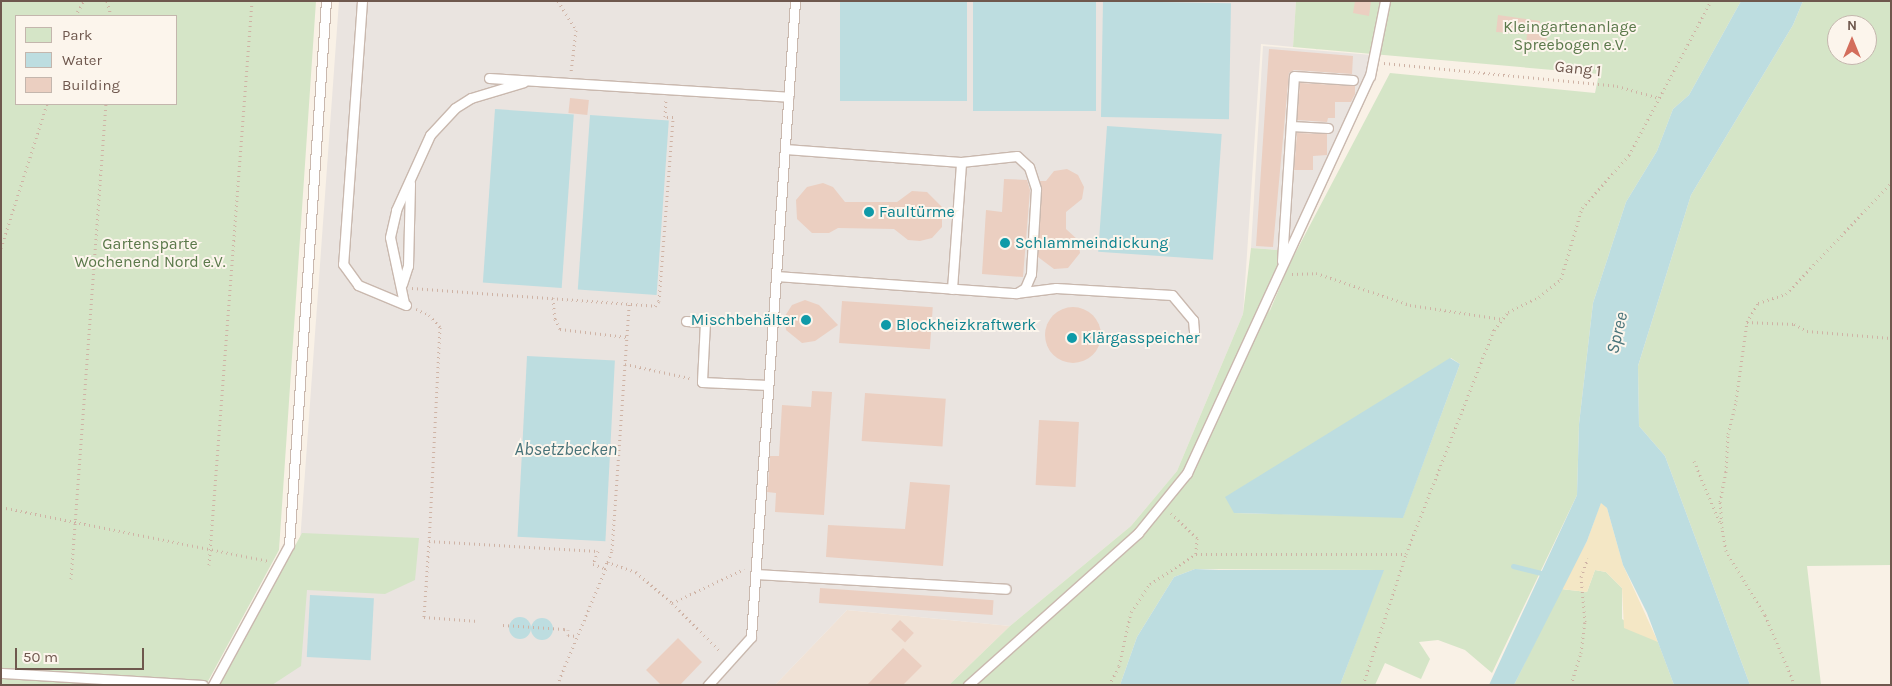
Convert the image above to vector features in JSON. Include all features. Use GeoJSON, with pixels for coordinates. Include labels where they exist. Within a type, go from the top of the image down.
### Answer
{"type":"FeatureCollection","features":[{"type":"Feature","properties":{"kind":"lane"},"geometry":{"type":"LineString","coordinates":[[213,685],[281,564],[289,545],[326,1]]}},
{"type":"Feature","properties":{"kind":"lane"},"geometry":{"type":"LineString","coordinates":[[362,1],[343,264],[358,285],[405,304]]}},
{"type":"Feature","properties":{"kind":"lane"},"geometry":{"type":"LineString","coordinates":[[708,685],[751,637],[795,1]]}},
{"type":"Feature","properties":{"kind":"lane"},"geometry":{"type":"LineString","coordinates":[[968,685],[1138,533],[1187,473],[1370,76],[1385,1]]}},
{"type":"Feature","properties":{"kind":"lane"},"geometry":{"type":"LineString","coordinates":[[1280,271],[1294,76],[1353,80]]}},
{"type":"Feature","properties":{"kind":"lane"},"geometry":{"type":"LineString","coordinates":[[489,78],[788,97]]}},
{"type":"Feature","properties":{"kind":"lane"},"geometry":{"type":"LineString","coordinates":[[405,304],[402,284],[394,266],[390,237],[396,210],[411,173],[430,135],[455,108],[472,98],[529,80]]}},
{"type":"Feature","properties":{"kind":"lane"},"geometry":{"type":"LineString","coordinates":[[1291,126],[1328,128]]}},
{"type":"Feature","properties":{"kind":"lane"},"geometry":{"type":"LineString","coordinates":[[785,149],[961,162],[1017,156],[1029,167],[1036,189],[1031,274],[1025,288],[1016,293]]}},
{"type":"Feature","properties":{"kind":"lane"},"geometry":{"type":"LineString","coordinates":[[952,289],[961,162]]}},
{"type":"Feature","properties":{"kind":"lane"},"geometry":{"type":"LineString","coordinates":[[402,284],[408,266],[411,173]]}},
{"type":"Feature","properties":{"kind":"lane"},"geometry":{"type":"LineString","coordinates":[[776,276],[1016,293],[1056,288],[1172,295],[1194,320],[1194,332]]}},
{"type":"Feature","properties":{"kind":"lane"},"geometry":{"type":"LineString","coordinates":[[686,321],[705,322],[702,382],[768,385]]}},
{"type":"Feature","properties":{"kind":"lane"},"geometry":{"type":"LineString","coordinates":[[756,574],[1006,589]]}},
{"type":"Feature","properties":{"kind":"lane"},"geometry":{"type":"LineString","coordinates":[[1,673],[203,685]]}},
{"type":"Feature","properties":{"kind":"path"},"geometry":{"type":"LineString","coordinates":[[76,15],[84,1]]}},
{"type":"Feature","properties":{"kind":"path"},"geometry":{"type":"LineString","coordinates":[[107,1],[112,15]]}},
{"type":"Feature","properties":{"kind":"path"},"geometry":{"type":"LineString","coordinates":[[209,565],[213,550],[252,1]]}},
{"type":"Feature","properties":{"kind":"path"},"geometry":{"type":"LineString","coordinates":[[558,1],[576,30],[570,83]]}},
{"type":"Feature","properties":{"kind":"path"},"geometry":{"type":"LineString","coordinates":[[1363,685],[1406,554],[1494,330],[1508,312],[1538,297],[1561,279],[1582,208],[1628,155],[1711,1]]}},
{"type":"Feature","properties":{"kind":"path","name":"Gang 1"},"geometry":{"type":"LineString","coordinates":[[1374,62],[1618,86],[1659,98]]}},
{"type":"Feature","properties":{"kind":"path"},"geometry":{"type":"LineString","coordinates":[[1,248],[47,105]]}},
{"type":"Feature","properties":{"kind":"path"},"geometry":{"type":"LineString","coordinates":[[71,579],[106,105]]}},
{"type":"Feature","properties":{"kind":"path"},"geometry":{"type":"LineString","coordinates":[[478,621],[424,617],[440,327],[429,315],[405,304],[409,287],[654,306],[659,301],[673,117],[665,117]]}},
{"type":"Feature","properties":{"kind":"path"},"geometry":{"type":"LineString","coordinates":[[1795,685],[1765,615],[1726,551],[1722,528],[1720,502],[1726,472],[1728,434],[1736,401],[1747,322],[1758,303],[1786,294],[1891,183]]}},
{"type":"Feature","properties":{"kind":"path"},"geometry":{"type":"LineString","coordinates":[[1280,271],[1316,273],[1410,305],[1503,319]]}},
{"type":"Feature","properties":{"kind":"path"},"geometry":{"type":"LineString","coordinates":[[553,298],[555,319],[560,329],[627,337]]}},
{"type":"Feature","properties":{"kind":"path"},"geometry":{"type":"LineString","coordinates":[[557,685],[612,550],[629,304]]}},
{"type":"Feature","properties":{"kind":"path"},"geometry":{"type":"LineString","coordinates":[[1747,322],[1794,324],[1807,331],[1891,338]]}},
{"type":"Feature","properties":{"kind":"path"},"geometry":{"type":"LineString","coordinates":[[625,364],[702,379]]}},
{"type":"Feature","properties":{"kind":"path"},"geometry":{"type":"LineString","coordinates":[[1694,462],[1722,528]]}},
{"type":"Feature","properties":{"kind":"path"},"geometry":{"type":"LineString","coordinates":[[1162,504],[1197,538],[1196,554]]}},
{"type":"Feature","properties":{"kind":"path"},"geometry":{"type":"LineString","coordinates":[[1,507],[281,564]]}},
{"type":"Feature","properties":{"kind":"path"},"geometry":{"type":"LineString","coordinates":[[429,541],[598,551],[593,564],[604,568],[608,562]]}},
{"type":"Feature","properties":{"kind":"path"},"geometry":{"type":"LineString","coordinates":[[1109,685],[1119,666],[1131,612],[1150,584],[1196,554],[1406,554]]}},
{"type":"Feature","properties":{"kind":"path"},"geometry":{"type":"LineString","coordinates":[[1571,685],[1581,653],[1585,622],[1581,577],[1588,558]]}},
{"type":"Feature","properties":{"kind":"path"},"geometry":{"type":"LineString","coordinates":[[608,562],[636,572],[672,603],[731,661]]}},
{"type":"Feature","properties":{"kind":"path"},"geometry":{"type":"LineString","coordinates":[[672,603],[756,564]]}},
{"type":"Feature","properties":{"kind":"path"},"geometry":{"type":"LineString","coordinates":[[503,625],[564,629],[568,630],[568,635],[575,638],[578,634]]}},
{"type":"Feature","properties":{"kind":"shaded area"},"geometry":{"type":"Polygon","coordinates":[[[339,1],[1296,1],[1293,47],[1261,44],[1243,314],[1177,471],[1131,526],[1010,626],[847,610],[775,685],[222,685],[300,542],[339,1]]]}},
{"type":"Feature","properties":{"kind":"shaded area"},"geometry":{"type":"Polygon","coordinates":[[[1263,46],[1372,55],[1355,105],[1288,241],[1277,250],[1251,248],[1263,46]]]}},
{"type":"Feature","properties":{"kind":"shaded area"},"geometry":{"type":"Polygon","coordinates":[[[847,610],[1010,626],[949,685],[775,685],[847,610]]]}},
{"type":"Feature","properties":{"kind":"green space","name":"Gartensparte Wochenend Nord e.V."},"geometry":{"type":"Polygon","coordinates":[[[1,1],[316,1],[279,550],[206,685],[1,685],[1,1]]]}},
{"type":"Feature","properties":{"kind":"green space","name":"Kleingartenanlage Spreebogen e.V."},"geometry":{"type":"Polygon","coordinates":[[[1296,1],[1741,1],[1689,95],[1673,109],[1657,151],[1626,202],[1593,303],[1579,424],[1577,495],[1492,673],[1465,650],[1438,640],[1419,642],[1430,659],[1421,679],[1385,663],[1375,685],[1340,685],[1383,570],[1195,569],[1174,577],[1137,637],[1120,685],[949,685],[1010,626],[1131,526],[1177,471],[1243,314],[1251,248],[1277,250],[1288,241],[1269,313],[1289,265],[1390,73],[1595,93],[1599,74],[1293,47],[1296,1]],[[1451,358],[1234,513],[1403,517],[1460,364],[1451,358]]]}},
{"type":"Feature","properties":{"kind":"green space"},"geometry":{"type":"Polygon","coordinates":[[[1803,1],[1891,1],[1891,565],[1807,566],[1821,685],[1750,685],[1665,456],[1639,426],[1638,366],[1691,195],[1793,25],[1803,1]]]}},
{"type":"Feature","properties":{"kind":"green space"},"geometry":{"type":"Polygon","coordinates":[[[302,533],[419,538],[415,580],[385,594],[307,590],[301,666],[272,685],[219,685],[302,533]]]}},
{"type":"Feature","properties":{"kind":"green space"},"geometry":{"type":"Polygon","coordinates":[[[1595,570],[1606,572],[1622,588],[1622,619],[1658,642],[1674,685],[1514,685],[1561,589],[1587,592],[1595,570]]]}},
{"type":"Feature","properties":{"kind":"sand"},"geometry":{"type":"Polygon","coordinates":[[[1601,502],[1607,508],[1623,565],[1658,642],[1624,628],[1622,588],[1606,572],[1595,570],[1587,592],[1561,589],[1587,541],[1601,502]]]}},
{"type":"Feature","properties":{"kind":"water"},"geometry":{"type":"Polygon","coordinates":[[[840,1],[967,1],[967,101],[840,101],[840,1]]]}},
{"type":"Feature","properties":{"kind":"water"},"geometry":{"type":"Polygon","coordinates":[[[973,1],[1096,1],[1096,111],[973,111],[973,1]]]}},
{"type":"Feature","properties":{"kind":"water"},"geometry":{"type":"Polygon","coordinates":[[[1103,1],[1231,3],[1229,119],[1101,117],[1103,1]]]}},
{"type":"Feature","properties":{"kind":"water","name":"Spree"},"geometry":{"type":"Polygon","coordinates":[[[1741,1],[1803,1],[1793,25],[1691,195],[1638,366],[1639,426],[1665,456],[1750,685],[1674,685],[1647,613],[1623,565],[1607,508],[1601,503],[1587,541],[1514,685],[1489,685],[1577,495],[1579,424],[1593,303],[1626,202],[1657,151],[1673,109],[1689,95],[1741,1]]]}},
{"type":"Feature","properties":{"kind":"water"},"geometry":{"type":"Polygon","coordinates":[[[495,109],[574,115],[562,288],[483,283],[495,109]]]}},
{"type":"Feature","properties":{"kind":"water"},"geometry":{"type":"Polygon","coordinates":[[[590,115],[669,121],[657,295],[578,290],[590,115]]]}},
{"type":"Feature","properties":{"kind":"water"},"geometry":{"type":"Polygon","coordinates":[[[1107,126],[1222,134],[1213,260],[1098,252],[1107,126]]]}},
{"type":"Feature","properties":{"kind":"water","name":"Absetzbecken"},"geometry":{"type":"Polygon","coordinates":[[[527,356],[615,361],[605,541],[518,537],[527,356]]]}},
{"type":"Feature","properties":{"kind":"water"},"geometry":{"type":"Polygon","coordinates":[[[1450,358],[1460,364],[1403,518],[1234,513],[1225,497],[1450,358]]]}},
{"type":"Feature","properties":{"kind":"water"},"geometry":{"type":"Polygon","coordinates":[[[1195,569],[1384,570],[1340,685],[1120,685],[1137,637],[1174,577],[1195,569]]]}},
{"type":"Feature","properties":{"kind":"water"},"geometry":{"type":"Polygon","coordinates":[[[310,595],[374,598],[371,660],[307,657],[310,595]]]}},
{"type":"Feature","properties":{"kind":"water"},"geometry":{"type":"Polygon","coordinates":[[[520,617],[528,620],[531,628],[528,636],[520,639],[512,636],[509,628],[512,620],[520,617]]]}},
{"type":"Feature","properties":{"kind":"water"},"geometry":{"type":"Polygon","coordinates":[[[542,618],[550,621],[553,629],[550,637],[542,640],[534,637],[531,629],[534,621],[542,618]]]}},
{"type":"Feature","properties":{"kind":"building"},"geometry":{"type":"Polygon","coordinates":[[[1355,1],[1371,1],[1369,16],[1353,13],[1355,1]]]}},
{"type":"Feature","properties":{"kind":"building"},"geometry":{"type":"Polygon","coordinates":[[[1498,15],[1540,21],[1540,27],[1548,28],[1546,45],[1526,43],[1527,34],[1496,32],[1498,15]]]}},
{"type":"Feature","properties":{"kind":"building"},"geometry":{"type":"Polygon","coordinates":[[[1269,49],[1353,56],[1352,74],[1294,70],[1289,73],[1273,247],[1256,246],[1269,49]]]}},
{"type":"Feature","properties":{"kind":"building"},"geometry":{"type":"Polygon","coordinates":[[[1300,83],[1355,86],[1355,94],[1351,102],[1335,102],[1335,118],[1328,118],[1327,122],[1297,120],[1300,83]]]}},
{"type":"Feature","properties":{"kind":"building"},"geometry":{"type":"Polygon","coordinates":[[[570,98],[589,100],[587,115],[568,113],[570,98]]]}},
{"type":"Feature","properties":{"kind":"building"},"geometry":{"type":"Polygon","coordinates":[[[1297,133],[1327,134],[1327,155],[1313,156],[1313,170],[1294,170],[1297,133]]]}},
{"type":"Feature","properties":{"kind":"building"},"geometry":{"type":"Polygon","coordinates":[[[1067,169],[1078,175],[1084,187],[1082,199],[1066,212],[1066,229],[1078,240],[1080,253],[1068,268],[1054,269],[1038,257],[1040,181],[1046,181],[1054,171],[1067,169]]]}},
{"type":"Feature","properties":{"kind":"building","name":"Schlammeindickung"},"geometry":{"type":"Polygon","coordinates":[[[1004,179],[1027,180],[1030,190],[1023,277],[982,274],[986,210],[1002,212],[1004,179]]]}},
{"type":"Feature","properties":{"kind":"building","name":"Faultürme"},"geometry":{"type":"Polygon","coordinates":[[[823,183],[833,187],[845,202],[897,202],[912,191],[927,192],[942,207],[942,227],[932,238],[920,241],[908,240],[894,229],[838,228],[829,233],[812,233],[797,219],[796,200],[807,187],[823,183]]]}},
{"type":"Feature","properties":{"kind":"building","name":"Mischbehälter"},"geometry":{"type":"Polygon","coordinates":[[[805,300],[819,305],[838,325],[815,341],[802,343],[786,330],[785,316],[792,305],[805,300]]]}},
{"type":"Feature","properties":{"kind":"building","name":"Blockheizkraftwerk"},"geometry":{"type":"Polygon","coordinates":[[[842,301],[933,307],[930,349],[839,343],[842,301]]]}},
{"type":"Feature","properties":{"kind":"building","name":"Klärgasspeicher"},"geometry":{"type":"Polygon","coordinates":[[[1073,307],[1084,309],[1093,315],[1099,324],[1101,335],[1099,346],[1093,355],[1084,361],[1073,363],[1062,361],[1053,355],[1047,346],[1045,335],[1047,324],[1053,315],[1062,309],[1073,307]]]}},
{"type":"Feature","properties":{"kind":"building"},"geometry":{"type":"Polygon","coordinates":[[[812,391],[832,392],[824,515],[775,512],[776,493],[767,492],[770,456],[779,456],[782,405],[811,407],[812,391]]]}},
{"type":"Feature","properties":{"kind":"building"},"geometry":{"type":"Polygon","coordinates":[[[865,393],[946,399],[942,447],[862,441],[865,393]]]}},
{"type":"Feature","properties":{"kind":"building"},"geometry":{"type":"Polygon","coordinates":[[[1039,420],[1079,422],[1076,487],[1036,485],[1039,420]]]}},
{"type":"Feature","properties":{"kind":"building"},"geometry":{"type":"Polygon","coordinates":[[[910,482],[950,485],[943,566],[826,557],[828,525],[905,529],[910,482]]]}},
{"type":"Feature","properties":{"kind":"building"},"geometry":{"type":"Polygon","coordinates":[[[820,588],[994,600],[993,615],[819,603],[820,588]]]}},
{"type":"Feature","properties":{"kind":"building"},"geometry":{"type":"Polygon","coordinates":[[[900,620],[914,633],[905,642],[891,630],[900,620]]]}},
{"type":"Feature","properties":{"kind":"building"},"geometry":{"type":"Polygon","coordinates":[[[678,638],[702,662],[680,685],[661,685],[646,670],[678,638]]]}},
{"type":"Feature","properties":{"kind":"building"},"geometry":{"type":"Polygon","coordinates":[[[903,648],[922,666],[903,685],[867,685],[903,648]]]}},
{"type":"Feature","properties":{"kind":"waterway"},"geometry":{"type":"LineString","coordinates":[[1513,566],[1544,574]]}},
{"type":"Feature","properties":{"kind":"place","name":"Faultürme"},"geometry":{"type":"Point","coordinates":[869,212]}},
{"type":"Feature","properties":{"kind":"place","name":"Schlammeindickung"},"geometry":{"type":"Point","coordinates":[1005,243]}},
{"type":"Feature","properties":{"kind":"place","name":"Mischbehälter"},"geometry":{"type":"Point","coordinates":[806,320]}},
{"type":"Feature","properties":{"kind":"place","name":"Blockheizkraftwerk"},"geometry":{"type":"Point","coordinates":[886,325]}},
{"type":"Feature","properties":{"kind":"place","name":"Klärgasspeicher"},"geometry":{"type":"Point","coordinates":[1072,338]}}]}
